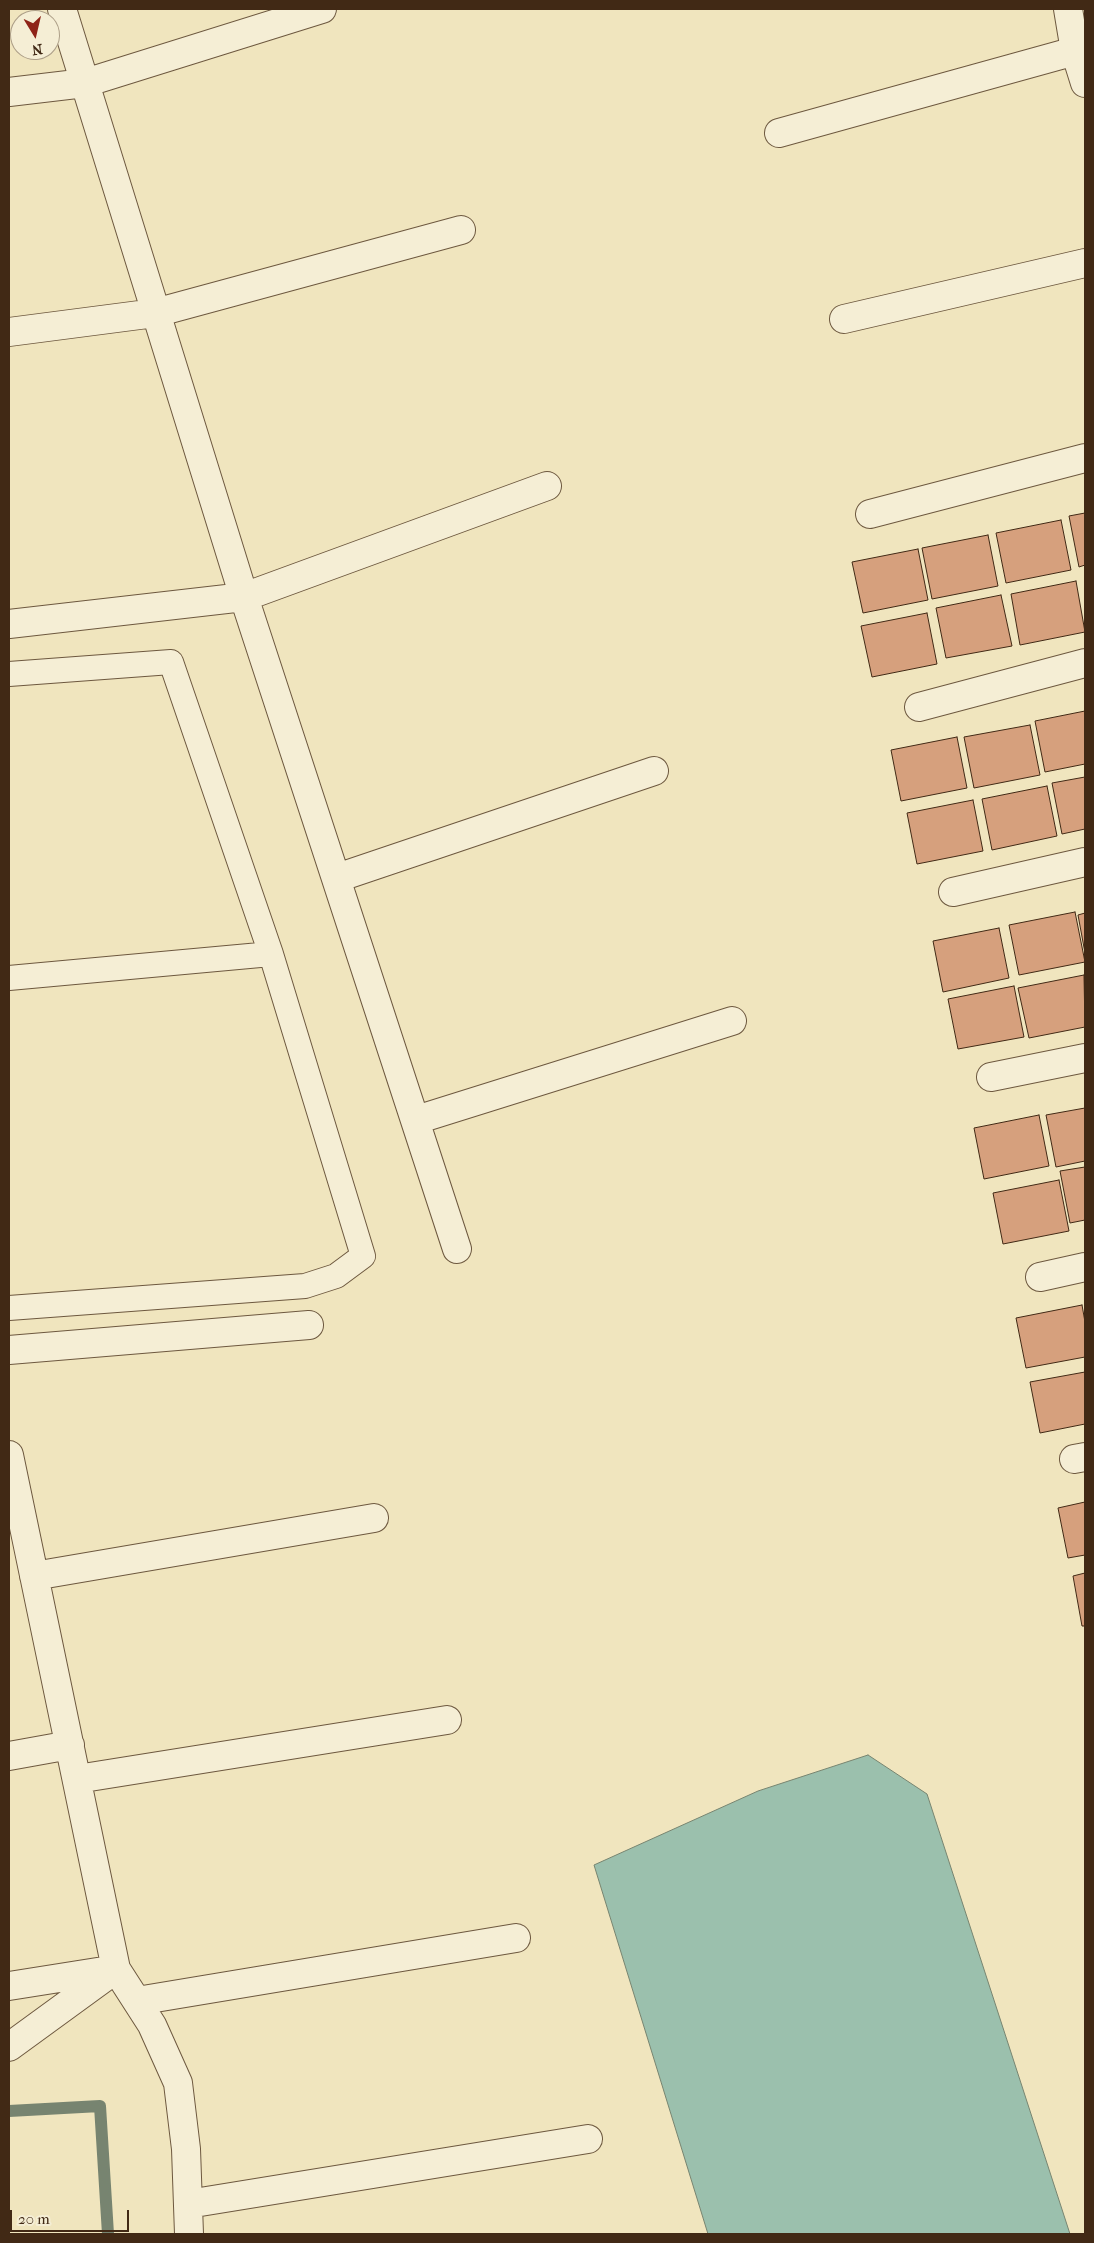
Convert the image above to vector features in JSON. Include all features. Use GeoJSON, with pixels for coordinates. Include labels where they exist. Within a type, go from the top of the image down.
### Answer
{"type":"FeatureCollection","features":[{"type":"Feature","properties":{"kind":"street"},"geometry":{"type":"LineString","coordinates":[[62,9],[244,597],[457,1249]]}},
{"type":"Feature","properties":{"kind":"street"},"geometry":{"type":"LineString","coordinates":[[9,92],[84,83],[322,9]]}},
{"type":"Feature","properties":{"kind":"street"},"geometry":{"type":"LineString","coordinates":[[1068,9],[1080,51],[1085,83]]}},
{"type":"Feature","properties":{"kind":"street"},"geometry":{"type":"LineString","coordinates":[[779,133],[1080,51]]}},
{"type":"Feature","properties":{"kind":"street"},"geometry":{"type":"LineString","coordinates":[[9,332],[155,313],[461,230]]}},
{"type":"Feature","properties":{"kind":"street"},"geometry":{"type":"LineString","coordinates":[[844,319],[1085,263]]}},
{"type":"Feature","properties":{"kind":"street"},"geometry":{"type":"LineString","coordinates":[[870,514],[1085,458]]}},
{"type":"Feature","properties":{"kind":"street"},"geometry":{"type":"LineString","coordinates":[[9,624],[244,597],[547,486]]}},
{"type":"Feature","properties":{"kind":"street"},"geometry":{"type":"LineString","coordinates":[[919,707],[1085,663]]}},
{"type":"Feature","properties":{"kind":"street"},"geometry":{"type":"LineString","coordinates":[[337,878],[654,771]]}},
{"type":"Feature","properties":{"kind":"street"},"geometry":{"type":"LineString","coordinates":[[953,892],[1085,862]]}},
{"type":"Feature","properties":{"kind":"street"},"geometry":{"type":"LineString","coordinates":[[416,1120],[732,1021]]}},
{"type":"Feature","properties":{"kind":"street"},"geometry":{"type":"LineString","coordinates":[[991,1077],[1085,1058]]}},
{"type":"Feature","properties":{"kind":"street"},"geometry":{"type":"LineString","coordinates":[[1040,1277],[1085,1267]]}},
{"type":"Feature","properties":{"kind":"street"},"geometry":{"type":"LineString","coordinates":[[9,1350],[309,1325]]}},
{"type":"Feature","properties":{"kind":"street"},"geometry":{"type":"LineString","coordinates":[[9,1455],[19,1550],[34,1576],[116,1970],[152,2025],[178,2082],[186,2150],[189,2234]]}},
{"type":"Feature","properties":{"kind":"street"},"geometry":{"type":"LineString","coordinates":[[34,1576],[374,1518]]}},
{"type":"Feature","properties":{"kind":"street"},"geometry":{"type":"LineString","coordinates":[[77,1779],[447,1720]]}},
{"type":"Feature","properties":{"kind":"street"},"geometry":{"type":"LineString","coordinates":[[9,1756],[70,1745]]}},
{"type":"Feature","properties":{"kind":"street"},"geometry":{"type":"LineString","coordinates":[[137,2001],[516,1938]]}},
{"type":"Feature","properties":{"kind":"street"},"geometry":{"type":"LineString","coordinates":[[9,1986],[116,1970]]}},
{"type":"Feature","properties":{"kind":"street"},"geometry":{"type":"LineString","coordinates":[[9,2047],[116,1970]]}},
{"type":"Feature","properties":{"kind":"street"},"geometry":{"type":"LineString","coordinates":[[188,2204],[588,2139]]}},
{"type":"Feature","properties":{"kind":"lane"},"geometry":{"type":"LineString","coordinates":[[9,674],[171,662],[271,954],[363,1256],[336,1276],[305,1286],[9,1308]]}},
{"type":"Feature","properties":{"kind":"lane"},"geometry":{"type":"LineString","coordinates":[[9,978],[271,954]]}},
{"type":"Feature","properties":{"kind":"shaded area"},"geometry":{"type":"Polygon","coordinates":[[[868,1755],[927,1794],[1070,2234],[708,2234],[594,1865],[758,1791],[868,1755]]]}},
{"type":"Feature","properties":{"kind":"building"},"geometry":{"type":"Polygon","coordinates":[[[1085,513],[1085,565],[1079,567],[1069,516],[1085,513]]]}},
{"type":"Feature","properties":{"kind":"building"},"geometry":{"type":"Polygon","coordinates":[[[1061,520],[1071,570],[1006,583],[996,533],[1061,520]]]}},
{"type":"Feature","properties":{"kind":"building"},"geometry":{"type":"Polygon","coordinates":[[[988,535],[998,586],[932,599],[922,548],[988,535]]]}},
{"type":"Feature","properties":{"kind":"building"},"geometry":{"type":"Polygon","coordinates":[[[918,549],[928,600],[863,613],[852,562],[918,549]]]}},
{"type":"Feature","properties":{"kind":"building"},"geometry":{"type":"Polygon","coordinates":[[[1076,581],[1085,632],[1020,645],[1011,594],[1076,581]]]}},
{"type":"Feature","properties":{"kind":"building"},"geometry":{"type":"Polygon","coordinates":[[[1001,595],[1012,646],[946,658],[936,608],[1001,595]]]}},
{"type":"Feature","properties":{"kind":"building"},"geometry":{"type":"Polygon","coordinates":[[[927,613],[937,664],[872,677],[861,626],[927,613]]]}},
{"type":"Feature","properties":{"kind":"building"},"geometry":{"type":"Polygon","coordinates":[[[1085,711],[1085,764],[1045,772],[1035,721],[1085,711]]]}},
{"type":"Feature","properties":{"kind":"building"},"geometry":{"type":"Polygon","coordinates":[[[1030,725],[1040,775],[974,788],[964,737],[1030,725]]]}},
{"type":"Feature","properties":{"kind":"building"},"geometry":{"type":"Polygon","coordinates":[[[957,737],[967,788],[901,801],[891,750],[957,737]]]}},
{"type":"Feature","properties":{"kind":"building"},"geometry":{"type":"Polygon","coordinates":[[[1085,777],[1085,829],[1062,834],[1052,783],[1085,777]]]}},
{"type":"Feature","properties":{"kind":"building"},"geometry":{"type":"Polygon","coordinates":[[[1047,786],[1057,836],[992,850],[982,799],[1047,786]]]}},
{"type":"Feature","properties":{"kind":"building"},"geometry":{"type":"Polygon","coordinates":[[[973,800],[983,851],[917,864],[907,813],[973,800]]]}},
{"type":"Feature","properties":{"kind":"building"},"geometry":{"type":"Polygon","coordinates":[[[1075,912],[1085,962],[1019,975],[1009,925],[1075,912]]]}},
{"type":"Feature","properties":{"kind":"building"},"geometry":{"type":"Polygon","coordinates":[[[1085,913],[1085,953],[1078,915],[1085,913]]]}},
{"type":"Feature","properties":{"kind":"building"},"geometry":{"type":"Polygon","coordinates":[[[999,928],[1009,978],[943,992],[933,941],[999,928]]]}},
{"type":"Feature","properties":{"kind":"building"},"geometry":{"type":"Polygon","coordinates":[[[1084,975],[1085,1027],[1029,1038],[1018,988],[1084,975]]]}},
{"type":"Feature","properties":{"kind":"building"},"geometry":{"type":"Polygon","coordinates":[[[1014,986],[1024,1037],[958,1049],[948,999],[1014,986]]]}},
{"type":"Feature","properties":{"kind":"building"},"geometry":{"type":"Polygon","coordinates":[[[1085,1108],[1085,1161],[1056,1167],[1046,1115],[1085,1108]]]}},
{"type":"Feature","properties":{"kind":"building"},"geometry":{"type":"Polygon","coordinates":[[[1039,1115],[1049,1166],[984,1179],[974,1128],[1039,1115]]]}},
{"type":"Feature","properties":{"kind":"building"},"geometry":{"type":"Polygon","coordinates":[[[1085,1167],[1085,1220],[1070,1223],[1060,1171],[1085,1167]]]}},
{"type":"Feature","properties":{"kind":"building"},"geometry":{"type":"Polygon","coordinates":[[[1059,1180],[1069,1231],[1003,1244],[993,1193],[1059,1180]]]}},
{"type":"Feature","properties":{"kind":"building"},"geometry":{"type":"Polygon","coordinates":[[[1082,1305],[1085,1322],[1085,1357],[1026,1368],[1016,1318],[1082,1305]]]}},
{"type":"Feature","properties":{"kind":"building"},"geometry":{"type":"Polygon","coordinates":[[[1085,1372],[1085,1424],[1040,1433],[1030,1382],[1085,1372]]]}},
{"type":"Feature","properties":{"kind":"building"},"geometry":{"type":"Polygon","coordinates":[[[1085,1502],[1085,1555],[1068,1558],[1058,1508],[1085,1502]]]}},
{"type":"Feature","properties":{"kind":"building"},"geometry":{"type":"Polygon","coordinates":[[[1085,1573],[1085,1626],[1082,1626],[1073,1576],[1085,1573]]]}},
{"type":"Feature","properties":{"kind":"waterway"},"geometry":{"type":"LineString","coordinates":[[9,2111],[100,2106],[108,2234]]}}]}
